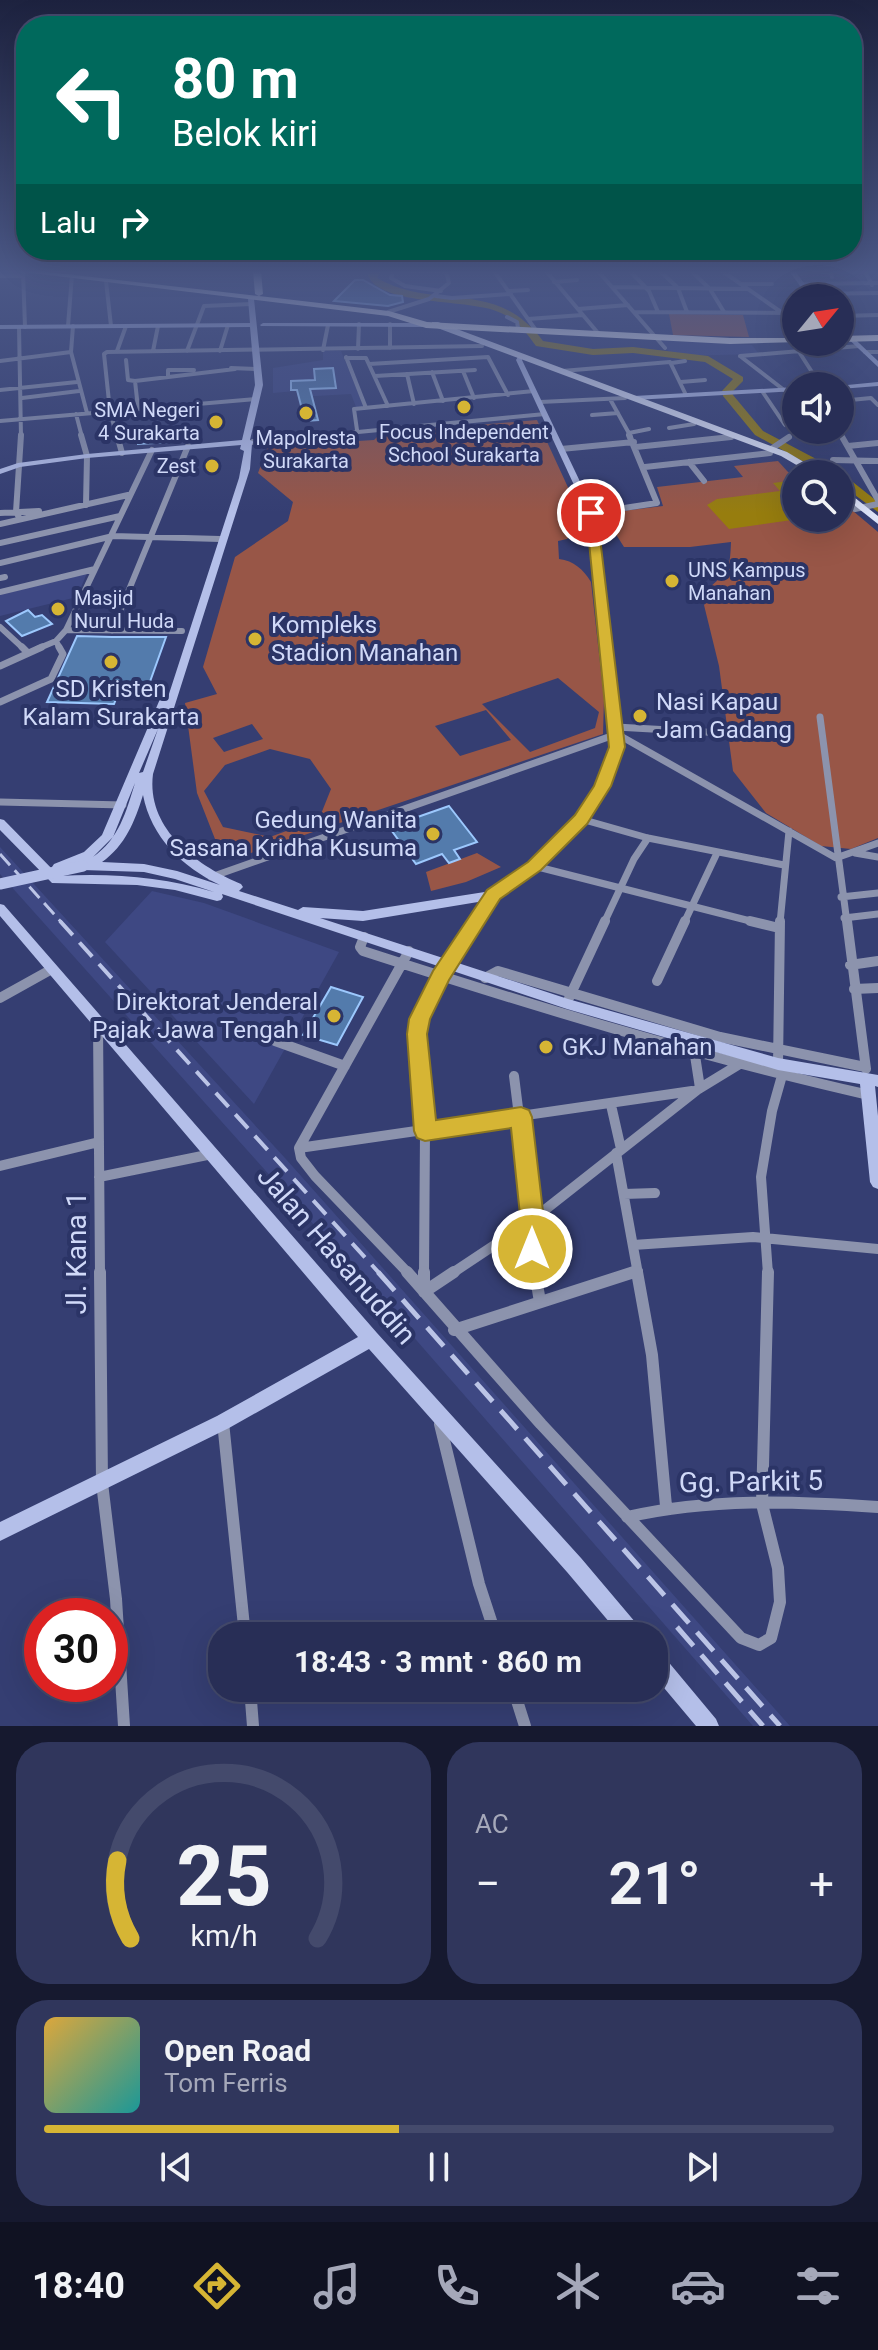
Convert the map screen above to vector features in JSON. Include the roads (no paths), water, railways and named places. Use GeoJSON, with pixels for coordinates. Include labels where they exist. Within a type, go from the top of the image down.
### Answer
{"type":"FeatureCollection","features":[{"type":"Feature","properties":{"kind":"main road"},"geometry":{"type":"LineString","coordinates":[[48,874],[88,855],[107,837],[163,711],[242,478],[256,399],[259,352]]}},
{"type":"Feature","properties":{"kind":"main road"},"geometry":{"type":"LineString","coordinates":[[500,352],[562,371],[694,424],[771,450],[787,460]]}},
{"type":"Feature","properties":{"kind":"main road"},"geometry":{"type":"LineString","coordinates":[[504,352],[791,460]]}},
{"type":"Feature","properties":{"kind":"main road"},"geometry":{"type":"LineString","coordinates":[[450,964],[494,895],[534,866],[581,819],[602,786],[617,736],[591,513],[520,358]]}},
{"type":"Feature","properties":{"kind":"main road"},"geometry":{"type":"LineString","coordinates":[[854,386],[878,384]]}},
{"type":"Feature","properties":{"kind":"main road"},"geometry":{"type":"LineString","coordinates":[[629,398],[782,390]]}},
{"type":"Feature","properties":{"kind":"main road"},"geometry":{"type":"LineString","coordinates":[[0,472],[18,465],[87,456],[250,442]]}},
{"type":"Feature","properties":{"kind":"main road"},"geometry":{"type":"LineString","coordinates":[[0,884],[83,866],[104,856],[124,831],[250,442]]}},
{"type":"Feature","properties":{"kind":"main road"},"geometry":{"type":"LineString","coordinates":[[854,501],[878,521]]}},
{"type":"Feature","properties":{"kind":"main road"},"geometry":{"type":"LineString","coordinates":[[854,504],[862,508],[878,528]]}},
{"type":"Feature","properties":{"kind":"main road"},"geometry":{"type":"LineString","coordinates":[[163,711],[147,785],[158,826],[211,877],[306,913],[348,916],[494,895]]}},
{"type":"Feature","properties":{"kind":"main road"},"geometry":{"type":"LineString","coordinates":[[0,823],[48,874],[155,881],[296,921],[317,922]]}},
{"type":"Feature","properties":{"kind":"main road"},"geometry":{"type":"LineString","coordinates":[[83,866],[144,868],[177,875],[364,937],[406,957],[450,964],[485,978],[522,984],[542,1003],[569,999],[592,1012],[641,1021],[690,1040],[719,1043],[751,1057],[781,1064],[828,1067],[870,1081],[878,1182]]}},
{"type":"Feature","properties":{"kind":"main road","name":"Jalan Hasanuddin"},"geometry":{"type":"LineString","coordinates":[[0,908],[371,1339],[622,1622]]}},
{"type":"Feature","properties":{"kind":"main road"},"geometry":{"type":"LineString","coordinates":[[0,1532],[223,1422],[371,1339]]}},
{"type":"Feature","properties":{"kind":"main road"},"geometry":{"type":"LineString","coordinates":[[668,1677],[709,1726]]}},
{"type":"Feature","properties":{"kind":"street"},"geometry":{"type":"LineString","coordinates":[[20,352],[22,419],[16,512],[20,519]]}},
{"type":"Feature","properties":{"kind":"street"},"geometry":{"type":"LineString","coordinates":[[0,361],[71,352],[87,413]]}},
{"type":"Feature","properties":{"kind":"street"},"geometry":{"type":"LineString","coordinates":[[115,352],[104,354],[110,411],[122,453]]}},
{"type":"Feature","properties":{"kind":"street"},"geometry":{"type":"LineString","coordinates":[[344,352],[366,408]]}},
{"type":"Feature","properties":{"kind":"street"},"geometry":{"type":"LineString","coordinates":[[782,353],[740,356],[782,388]]}},
{"type":"Feature","properties":{"kind":"street"},"geometry":{"type":"LineString","coordinates":[[369,364],[488,357],[508,395]]}},
{"type":"Feature","properties":{"kind":"street"},"geometry":{"type":"LineString","coordinates":[[346,358],[364,358],[388,406]]}},
{"type":"Feature","properties":{"kind":"street"},"geometry":{"type":"LineString","coordinates":[[126,360],[128,380],[135,381],[189,372],[259,369]]}},
{"type":"Feature","properties":{"kind":"street"},"geometry":{"type":"LineString","coordinates":[[562,371],[685,361]]}},
{"type":"Feature","properties":{"kind":"street"},"geometry":{"type":"LineString","coordinates":[[670,363],[686,395]]}},
{"type":"Feature","properties":{"kind":"street"},"geometry":{"type":"LineString","coordinates":[[375,376],[475,370]]}},
{"type":"Feature","properties":{"kind":"street"},"geometry":{"type":"LineString","coordinates":[[463,371],[474,398]]}},
{"type":"Feature","properties":{"kind":"street"},"geometry":{"type":"LineString","coordinates":[[432,372],[443,401]]}},
{"type":"Feature","properties":{"kind":"street"},"geometry":{"type":"LineString","coordinates":[[407,374],[414,404]]}},
{"type":"Feature","properties":{"kind":"street"},"geometry":{"type":"LineString","coordinates":[[679,379],[689,375]]}},
{"type":"Feature","properties":{"kind":"street"},"geometry":{"type":"LineString","coordinates":[[679,379],[705,380]]}},
{"type":"Feature","properties":{"kind":"street"},"geometry":{"type":"LineString","coordinates":[[135,381],[138,408]]}},
{"type":"Feature","properties":{"kind":"street"},"geometry":{"type":"LineString","coordinates":[[0,390],[77,382]]}},
{"type":"Feature","properties":{"kind":"street"},"geometry":{"type":"LineString","coordinates":[[22,398],[79,391]]}},
{"type":"Feature","properties":{"kind":"street"},"geometry":{"type":"LineString","coordinates":[[357,430],[352,410],[534,391]]}},
{"type":"Feature","properties":{"kind":"street"},"geometry":{"type":"LineString","coordinates":[[762,391],[782,421]]}},
{"type":"Feature","properties":{"kind":"street"},"geometry":{"type":"LineString","coordinates":[[540,402],[629,398]]}},
{"type":"Feature","properties":{"kind":"street"},"geometry":{"type":"LineString","coordinates":[[854,400],[871,398],[878,405]]}},
{"type":"Feature","properties":{"kind":"street"},"geometry":{"type":"LineString","coordinates":[[0,421],[256,399]]}},
{"type":"Feature","properties":{"kind":"street"},"geometry":{"type":"LineString","coordinates":[[591,513],[656,505],[645,467],[610,399]]}},
{"type":"Feature","properties":{"kind":"street"},"geometry":{"type":"LineString","coordinates":[[592,415],[618,413]]}},
{"type":"Feature","properties":{"kind":"street"},"geometry":{"type":"LineString","coordinates":[[76,414],[87,456],[86,505]]}},
{"type":"Feature","properties":{"kind":"street"},"geometry":{"type":"LineString","coordinates":[[250,442],[545,414]]}},
{"type":"Feature","properties":{"kind":"street"},"geometry":{"type":"LineString","coordinates":[[669,428],[694,424]]}},
{"type":"Feature","properties":{"kind":"street"},"geometry":{"type":"LineString","coordinates":[[334,426],[347,432]]}},
{"type":"Feature","properties":{"kind":"street"},"geometry":{"type":"LineString","coordinates":[[629,433],[649,429]]}},
{"type":"Feature","properties":{"kind":"street"},"geometry":{"type":"LineString","coordinates":[[561,449],[731,437]]}},
{"type":"Feature","properties":{"kind":"street"},"geometry":{"type":"LineString","coordinates":[[645,467],[771,450],[782,442]]}},
{"type":"Feature","properties":{"kind":"street"},"geometry":{"type":"LineString","coordinates":[[862,508],[878,502],[848,446],[878,443]]}},
{"type":"Feature","properties":{"kind":"street"},"geometry":{"type":"LineString","coordinates":[[112,631],[188,446]]}},
{"type":"Feature","properties":{"kind":"street"},"geometry":{"type":"LineString","coordinates":[[0,666],[56,641],[66,630],[152,450]]}},
{"type":"Feature","properties":{"kind":"street"},"geometry":{"type":"LineString","coordinates":[[856,461],[878,461]]}},
{"type":"Feature","properties":{"kind":"street"},"geometry":{"type":"LineString","coordinates":[[689,462],[704,481]]}},
{"type":"Feature","properties":{"kind":"street"},"geometry":{"type":"LineString","coordinates":[[0,524],[128,495]]}},
{"type":"Feature","properties":{"kind":"street"},"geometry":{"type":"LineString","coordinates":[[0,513],[62,510]]}},
{"type":"Feature","properties":{"kind":"street"},"geometry":{"type":"LineString","coordinates":[[0,543],[120,516]]}},
{"type":"Feature","properties":{"kind":"street"},"geometry":{"type":"LineString","coordinates":[[0,563],[113,536],[220,539]]}},
{"type":"Feature","properties":{"kind":"street"},"geometry":{"type":"LineString","coordinates":[[0,592],[95,569]]}},
{"type":"Feature","properties":{"kind":"street"},"geometry":{"type":"LineString","coordinates":[[0,627],[4,637],[28,653]]}},
{"type":"Feature","properties":{"kind":"street"},"geometry":{"type":"LineString","coordinates":[[66,630],[182,631]]}},
{"type":"Feature","properties":{"kind":"street"},"geometry":{"type":"LineString","coordinates":[[0,702],[51,679],[63,654],[56,641]]}},
{"type":"Feature","properties":{"kind":"street"},"geometry":{"type":"LineString","coordinates":[[719,1043],[781,1064],[870,1081],[850,965],[820,717]]}},
{"type":"Feature","properties":{"kind":"street"},"geometry":{"type":"LineString","coordinates":[[211,877],[617,736],[723,733]]}},
{"type":"Feature","properties":{"kind":"street"},"geometry":{"type":"LineString","coordinates":[[617,736],[836,858],[878,843]]}},
{"type":"Feature","properties":{"kind":"street"},"geometry":{"type":"LineString","coordinates":[[617,736],[649,753]]}},
{"type":"Feature","properties":{"kind":"street"},"geometry":{"type":"LineString","coordinates":[[0,802],[123,805]]}},
{"type":"Feature","properties":{"kind":"street"},"geometry":{"type":"LineString","coordinates":[[581,819],[648,838],[784,865]]}},
{"type":"Feature","properties":{"kind":"street"},"geometry":{"type":"LineString","coordinates":[[781,1064],[737,1065],[690,1040],[592,1012],[542,1003],[440,976],[406,957],[299,1148],[303,1160],[424,1292],[454,1330],[627,1517],[741,1638],[759,1645],[771,1638],[780,1602],[778,1568],[762,1504],[769,1317],[761,1177],[781,1064],[779,928],[789,831]]}},
{"type":"Feature","properties":{"kind":"street"},"geometry":{"type":"LineString","coordinates":[[522,984],[569,999],[634,859],[648,838]]}},
{"type":"Feature","properties":{"kind":"street"},"geometry":{"type":"LineString","coordinates":[[854,852],[878,857]]}},
{"type":"Feature","properties":{"kind":"street"},"geometry":{"type":"LineString","coordinates":[[657,981],[717,853]]}},
{"type":"Feature","properties":{"kind":"street"},"geometry":{"type":"LineString","coordinates":[[534,866],[779,928]]}},
{"type":"Feature","properties":{"kind":"street"},"geometry":{"type":"LineString","coordinates":[[841,897],[878,893]]}},
{"type":"Feature","properties":{"kind":"street"},"geometry":{"type":"LineString","coordinates":[[844,918],[878,914]]}},
{"type":"Feature","properties":{"kind":"street"},"geometry":{"type":"LineString","coordinates":[[850,965],[878,961]]}},
{"type":"Feature","properties":{"kind":"street"},"geometry":{"type":"LineString","coordinates":[[424,1292],[425,1131],[417,1034],[419,1019],[440,976],[450,964]]}},
{"type":"Feature","properties":{"kind":"street"},"geometry":{"type":"LineString","coordinates":[[0,998],[52,969]]}},
{"type":"Feature","properties":{"kind":"street"},"geometry":{"type":"LineString","coordinates":[[854,989],[878,988]]}},
{"type":"Feature","properties":{"kind":"street","name":"Jl. Kana 1"},"geometry":{"type":"LineString","coordinates":[[98,1022],[102,1483],[116,1599],[124,1726]]}},
{"type":"Feature","properties":{"kind":"street"},"geometry":{"type":"LineString","coordinates":[[690,1040],[698,1089]]}},
{"type":"Feature","properties":{"kind":"street"},"geometry":{"type":"LineString","coordinates":[[275,1041],[345,1066]]}},
{"type":"Feature","properties":{"kind":"street"},"geometry":{"type":"LineString","coordinates":[[424,1292],[530,1221],[698,1089],[751,1057]]}},
{"type":"Feature","properties":{"kind":"street"},"geometry":{"type":"LineString","coordinates":[[514,1076],[540,1302]]}},
{"type":"Feature","properties":{"kind":"street"},"geometry":{"type":"LineString","coordinates":[[299,1148],[611,1105],[698,1089]]}},
{"type":"Feature","properties":{"kind":"street"},"geometry":{"type":"LineString","coordinates":[[611,1105],[652,1355],[666,1506]]}},
{"type":"Feature","properties":{"kind":"street"},"geometry":{"type":"LineString","coordinates":[[0,1166],[99,1142]]}},
{"type":"Feature","properties":{"kind":"street"},"geometry":{"type":"LineString","coordinates":[[99,1177],[213,1154]]}},
{"type":"Feature","properties":{"kind":"street"},"geometry":{"type":"LineString","coordinates":[[624,1194],[655,1193]]}},
{"type":"Feature","properties":{"kind":"street"},"geometry":{"type":"LineString","coordinates":[[633,1245],[739,1237],[878,1249]]}},
{"type":"Feature","properties":{"kind":"street"},"geometry":{"type":"LineString","coordinates":[[454,1330],[638,1271]]}},
{"type":"Feature","properties":{"kind":"street"},"geometry":{"type":"LineString","coordinates":[[438,1415],[479,1584],[491,1622]]}},
{"type":"Feature","properties":{"kind":"street"},"geometry":{"type":"LineString","coordinates":[[223,1422],[244,1622]]}},
{"type":"Feature","properties":{"kind":"street","name":"Gg. Parkit 5"},"geometry":{"type":"LineString","coordinates":[[627,1517],[666,1506],[762,1504],[878,1507]]}},
{"type":"Feature","properties":{"kind":"street"},"geometry":{"type":"LineString","coordinates":[[251,1702],[253,1726]]}},
{"type":"Feature","properties":{"kind":"street"},"geometry":{"type":"LineString","coordinates":[[517,1702],[525,1726]]}},
{"type":"Feature","properties":{"kind":"waterway"},"geometry":{"type":"LineString","coordinates":[[590,352],[602,352]]}},
{"type":"Feature","properties":{"kind":"waterway"},"geometry":{"type":"LineString","coordinates":[[646,352],[708,359],[739,379],[727,391],[728,396],[759,433],[809,460]]}},
{"type":"Feature","properties":{"kind":"waterway"},"geometry":{"type":"LineString","coordinates":[[854,489],[878,508]]}},
{"type":"Feature","properties":{"kind":"railway"},"geometry":{"type":"LineString","coordinates":[[0,854],[62,923]]}},
{"type":"Feature","properties":{"kind":"railway"},"geometry":{"type":"LineString","coordinates":[[60,921],[380,1274]]}},
{"type":"Feature","properties":{"kind":"railway"},"geometry":{"type":"LineString","coordinates":[[378,1272],[780,1726]]}},
{"type":"Feature","properties":{"kind":"railway"},"geometry":{"type":"LineString","coordinates":[[677,1627],[763,1726]]}},
{"type":"Feature","properties":{"kind":"place","name":"Focus Independent School Surakarta"},"geometry":{"type":"Point","coordinates":[464,407]}},
{"type":"Feature","properties":{"kind":"place","name":"Mapolresta Surakarta"},"geometry":{"type":"Point","coordinates":[306,413]}},
{"type":"Feature","properties":{"kind":"place","name":"SMA Negeri 4 Surakarta"},"geometry":{"type":"Point","coordinates":[216,422]}},
{"type":"Feature","properties":{"kind":"place","name":"Zest"},"geometry":{"type":"Point","coordinates":[212,466]}},
{"type":"Feature","properties":{"kind":"place","name":"UNS Kampus Manahan"},"geometry":{"type":"Point","coordinates":[672,581]}},
{"type":"Feature","properties":{"kind":"place","name":"Masjid Nurul Huda"},"geometry":{"type":"Point","coordinates":[58,609]}},
{"type":"Feature","properties":{"kind":"place","name":"Kompleks Stadion Manahan"},"geometry":{"type":"Point","coordinates":[255,639]}},
{"type":"Feature","properties":{"kind":"place","name":"SD Kristen Kalam Surakarta"},"geometry":{"type":"Point","coordinates":[111,662]}},
{"type":"Feature","properties":{"kind":"place","name":"Nasi Kapau Jam Gadang"},"geometry":{"type":"Point","coordinates":[640,716]}},
{"type":"Feature","properties":{"kind":"place","name":"Gedung Wanita Sasana Kridha Kusuma"},"geometry":{"type":"Point","coordinates":[433,834]}},
{"type":"Feature","properties":{"kind":"place","name":"Direktorat Jenderal Pajak Jawa Tengah II"},"geometry":{"type":"Point","coordinates":[334,1016]}},
{"type":"Feature","properties":{"kind":"place","name":"GKJ Manahan"},"geometry":{"type":"Point","coordinates":[546,1047]}}]}
